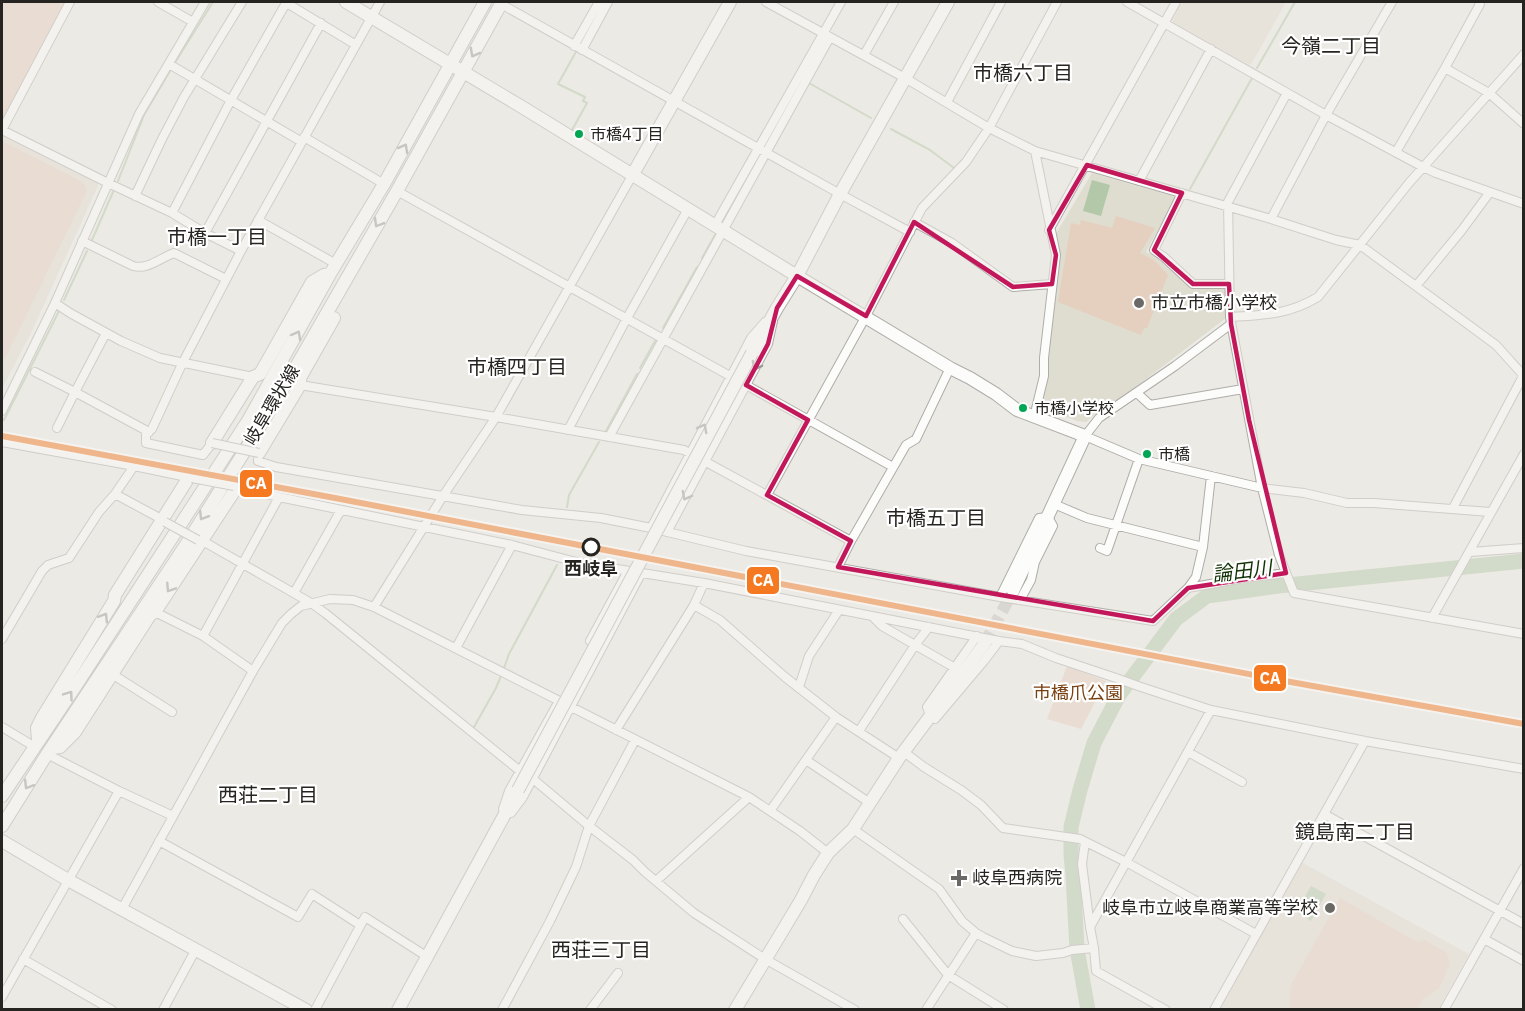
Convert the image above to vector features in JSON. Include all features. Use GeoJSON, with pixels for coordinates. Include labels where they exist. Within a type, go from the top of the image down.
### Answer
{"type":"FeatureCollection","features":[{"type":"Feature","properties":{"kind":"street"},"geometry":{"type":"LineString","coordinates":[[70,2],[2,130],[172,213],[241,251]]}},
{"type":"Feature","properties":{"kind":"street"},"geometry":{"type":"LineString","coordinates":[[158,2],[193,22]]}},
{"type":"Feature","properties":{"kind":"street"},"geometry":{"type":"LineString","coordinates":[[2,411],[55,303],[139,114],[206,2]]}},
{"type":"Feature","properties":{"kind":"street"},"geometry":{"type":"LineString","coordinates":[[135,196],[184,98],[242,2]]}},
{"type":"Feature","properties":{"kind":"street"},"geometry":{"type":"LineString","coordinates":[[172,213],[285,2],[356,45]]}},
{"type":"Feature","properties":{"kind":"street"},"geometry":{"type":"LineString","coordinates":[[346,2],[996,394],[1017,410],[1139,459],[1262,488],[1347,503],[1490,512]]}},
{"type":"Feature","properties":{"kind":"street"},"geometry":{"type":"LineString","coordinates":[[253,377],[203,455],[146,443],[146,434],[152,429],[182,364],[226,279],[380,2]]}},
{"type":"Feature","properties":{"kind":"street","name":"岐阜環状線"},"geometry":{"type":"LineString","coordinates":[[2,796],[249,419],[485,2]]}},
{"type":"Feature","properties":{"kind":"street"},"geometry":{"type":"LineString","coordinates":[[578,48],[598,2]]}},
{"type":"Feature","properties":{"kind":"street"},"geometry":{"type":"LineString","coordinates":[[578,48],[608,2]]}},
{"type":"Feature","properties":{"kind":"street"},"geometry":{"type":"LineString","coordinates":[[374,607],[443,496],[496,417],[730,2]]}},
{"type":"Feature","properties":{"kind":"street"},"geometry":{"type":"LineString","coordinates":[[766,2],[905,78],[989,128],[1035,151],[1272,219],[1336,240],[1360,245],[1416,286],[1496,345],[1523,376],[1453,508]]}},
{"type":"Feature","properties":{"kind":"street"},"geometry":{"type":"LineString","coordinates":[[719,228],[767,153],[827,35],[841,2]]}},
{"type":"Feature","properties":{"kind":"street"},"geometry":{"type":"LineString","coordinates":[[864,55],[894,2]]}},
{"type":"Feature","properties":{"kind":"street"},"geometry":{"type":"LineString","coordinates":[[398,1010],[777,308],[797,276],[948,2]]}},
{"type":"Feature","properties":{"kind":"street"},"geometry":{"type":"LineString","coordinates":[[946,102],[1001,2]]}},
{"type":"Feature","properties":{"kind":"street"},"geometry":{"type":"LineString","coordinates":[[767,495],[866,316],[922,208],[966,162],[989,128],[1057,2]]}},
{"type":"Feature","properties":{"kind":"street"},"geometry":{"type":"LineString","coordinates":[[1127,2],[1326,115],[1423,167],[1524,204]]}},
{"type":"Feature","properties":{"kind":"street"},"geometry":{"type":"LineString","coordinates":[[1049,230],[1176,2]]}},
{"type":"Feature","properties":{"kind":"street"},"geometry":{"type":"LineString","coordinates":[[1272,219],[1326,115],[1392,2]]}},
{"type":"Feature","properties":{"kind":"street"},"geometry":{"type":"LineString","coordinates":[[1396,152],[1445,68],[1480,4],[1479,2]]}},
{"type":"Feature","properties":{"kind":"street"},"geometry":{"type":"LineString","coordinates":[[501,3],[840,195],[910,232]]}},
{"type":"Feature","properties":{"kind":"street","name":"岐阜環状線"},"geometry":{"type":"LineString","coordinates":[[2,826],[187,543],[278,398],[397,191],[501,3]]}},
{"type":"Feature","properties":{"kind":"street"},"geometry":{"type":"LineString","coordinates":[[205,233],[321,24]]}},
{"type":"Feature","properties":{"kind":"street"},"geometry":{"type":"LineString","coordinates":[[609,437],[663,338],[758,148],[827,35]]}},
{"type":"Feature","properties":{"kind":"street"},"geometry":{"type":"LineString","coordinates":[[1139,181],[1211,49]]}},
{"type":"Feature","properties":{"kind":"street"},"geometry":{"type":"LineString","coordinates":[[1017,596],[1048,517],[1085,436],[1099,418],[1137,393],[1230,321],[1274,314],[1306,304],[1317,297],[1423,167],[1524,54]]}},
{"type":"Feature","properties":{"kind":"street"},"geometry":{"type":"LineString","coordinates":[[169,64],[266,121],[384,184]]}},
{"type":"Feature","properties":{"kind":"street"},"geometry":{"type":"LineString","coordinates":[[1445,68],[1489,93],[1524,124]]}},
{"type":"Feature","properties":{"kind":"street"},"geometry":{"type":"LineString","coordinates":[[1287,93],[1228,202],[1229,284],[1230,321],[1262,488],[1279,555],[1294,592],[1524,634]]}},
{"type":"Feature","properties":{"kind":"street"},"geometry":{"type":"LineString","coordinates":[[1034,417],[1044,376],[1056,255],[1049,230],[1035,151]]}},
{"type":"Feature","properties":{"kind":"street"},"geometry":{"type":"LineString","coordinates":[[397,191],[730,376]]}},
{"type":"Feature","properties":{"kind":"street"},"geometry":{"type":"LineString","coordinates":[[1416,286],[1490,192]]}},
{"type":"Feature","properties":{"kind":"street"},"geometry":{"type":"LineString","coordinates":[[1182,193],[1154,250],[1193,284],[1229,284]]}},
{"type":"Feature","properties":{"kind":"street"},"geometry":{"type":"LineString","coordinates":[[568,430],[688,209]]}},
{"type":"Feature","properties":{"kind":"street"},"geometry":{"type":"LineString","coordinates":[[55,303],[106,333],[160,358],[253,377],[260,374],[312,282],[333,269],[258,220]]}},
{"type":"Feature","properties":{"kind":"street"},"geometry":{"type":"LineString","coordinates":[[914,222],[952,243],[1013,287],[1053,284]]}},
{"type":"Feature","properties":{"kind":"street"},"geometry":{"type":"LineString","coordinates":[[82,241],[140,268],[174,254],[226,279]]}},
{"type":"Feature","properties":{"kind":"street"},"geometry":{"type":"LineString","coordinates":[[345,282],[347,290],[344,299],[300,378],[300,385],[259,453],[258,461],[276,467],[522,510],[589,516],[746,551],[1000,597],[1017,596],[1153,621],[1188,588],[1196,577],[1203,547],[1211,476]]}},
{"type":"Feature","properties":{"kind":"street"},"geometry":{"type":"LineString","coordinates":[[651,528],[751,338],[777,308]]}},
{"type":"Feature","properties":{"kind":"street"},"geometry":{"type":"LineString","coordinates":[[667,532],[768,344],[777,308]]}},
{"type":"Feature","properties":{"kind":"street"},"geometry":{"type":"LineString","coordinates":[[57,428],[106,333]]}},
{"type":"Feature","properties":{"kind":"street"},"geometry":{"type":"LineString","coordinates":[[838,567],[850,541],[906,445],[916,439],[950,368]]}},
{"type":"Feature","properties":{"kind":"street"},"geometry":{"type":"LineString","coordinates":[[35,372],[148,432]]}},
{"type":"Feature","properties":{"kind":"street"},"geometry":{"type":"LineString","coordinates":[[300,385],[684,450],[850,541]]}},
{"type":"Feature","properties":{"kind":"street"},"geometry":{"type":"LineString","coordinates":[[746,385],[893,467]]}},
{"type":"Feature","properties":{"kind":"street"},"geometry":{"type":"LineString","coordinates":[[1137,393],[1150,405],[1243,389]]}},
{"type":"Feature","properties":{"kind":"street"},"geometry":{"type":"LineString","coordinates":[[2,442],[236,486],[512,545],[573,561],[704,583],[981,639],[1022,644],[1056,658],[1212,711],[1524,769]]}},
{"type":"Feature","properties":{"kind":"street"},"geometry":{"type":"LineString","coordinates":[[212,443],[259,453]]}},
{"type":"Feature","properties":{"kind":"street"},"geometry":{"type":"LineString","coordinates":[[1432,618],[1524,454]]}},
{"type":"Feature","properties":{"kind":"street"},"geometry":{"type":"LineString","coordinates":[[1100,548],[1107,551],[1139,459]]}},
{"type":"Feature","properties":{"kind":"street"},"geometry":{"type":"LineString","coordinates":[[2,639],[42,571],[48,565],[69,558],[99,512],[115,494],[134,466]]}},
{"type":"Feature","properties":{"kind":"street"},"geometry":{"type":"LineString","coordinates":[[2,727],[36,744],[37,728],[50,703],[114,601],[115,595],[191,477]]}},
{"type":"Feature","properties":{"kind":"street"},"geometry":{"type":"LineString","coordinates":[[49,751],[60,747],[75,732],[236,486]]}},
{"type":"Feature","properties":{"kind":"street"},"geometry":{"type":"LineString","coordinates":[[115,494],[311,603],[520,771]]}},
{"type":"Feature","properties":{"kind":"street"},"geometry":{"type":"LineString","coordinates":[[203,636],[279,497]]}},
{"type":"Feature","properties":{"kind":"street"},"geometry":{"type":"LineString","coordinates":[[1054,504],[1087,518],[1203,547]]}},
{"type":"Feature","properties":{"kind":"street"},"geometry":{"type":"LineString","coordinates":[[294,593],[341,510]]}},
{"type":"Feature","properties":{"kind":"street"},"geometry":{"type":"LineString","coordinates":[[1000,597],[1039,518],[1048,517]]}},
{"type":"Feature","properties":{"kind":"street"},"geometry":{"type":"LineString","coordinates":[[456,648],[512,545]]}},
{"type":"Feature","properties":{"kind":"street"},"geometry":{"type":"LineString","coordinates":[[1468,554],[1524,548]]}},
{"type":"Feature","properties":{"kind":"street"},"geometry":{"type":"LineString","coordinates":[[590,641],[628,571]]}},
{"type":"Feature","properties":{"kind":"street"},"geometry":{"type":"LineString","coordinates":[[1188,588],[1286,573]]}},
{"type":"Feature","properties":{"kind":"street"},"geometry":{"type":"LineString","coordinates":[[491,841],[523,796],[641,574]]}},
{"type":"Feature","properties":{"kind":"street"},"geometry":{"type":"LineString","coordinates":[[616,729],[694,605],[704,583]]}},
{"type":"Feature","properties":{"kind":"street"},"geometry":{"type":"LineString","coordinates":[[122,909],[253,671],[282,623],[301,606],[330,599],[352,600],[374,607],[616,729],[749,797],[828,853]]}},
{"type":"Feature","properties":{"kind":"street"},"geometry":{"type":"LineString","coordinates":[[694,605],[720,620],[785,677],[836,717],[961,790],[981,805],[1003,828],[1083,840],[1256,934]]}},
{"type":"Feature","properties":{"kind":"street"},"geometry":{"type":"LineString","coordinates":[[799,687],[809,656],[839,610]]}},
{"type":"Feature","properties":{"kind":"street"},"geometry":{"type":"LineString","coordinates":[[155,612],[203,636],[253,671]]}},
{"type":"Feature","properties":{"kind":"street"},"geometry":{"type":"LineString","coordinates":[[873,616],[882,626],[956,668]]}},
{"type":"Feature","properties":{"kind":"street"},"geometry":{"type":"LineString","coordinates":[[859,731],[929,627]]}},
{"type":"Feature","properties":{"kind":"street"},"geometry":{"type":"LineString","coordinates":[[981,639],[927,707],[930,715],[936,719],[999,641]]}},
{"type":"Feature","properties":{"kind":"street"},"geometry":{"type":"LineString","coordinates":[[735,1010],[828,853],[853,829],[901,755],[951,690],[981,639]]}},
{"type":"Feature","properties":{"kind":"street"},"geometry":{"type":"LineString","coordinates":[[112,674],[172,712]]}},
{"type":"Feature","properties":{"kind":"street"},"geometry":{"type":"LineString","coordinates":[[491,841],[509,791],[559,700]]}},
{"type":"Feature","properties":{"kind":"street"},"geometry":{"type":"LineString","coordinates":[[1090,927],[1212,711]]}},
{"type":"Feature","properties":{"kind":"street"},"geometry":{"type":"LineString","coordinates":[[770,811],[836,717]]}},
{"type":"Feature","properties":{"kind":"street"},"geometry":{"type":"LineString","coordinates":[[502,1010],[550,921],[576,867],[589,826],[635,740]]}},
{"type":"Feature","properties":{"kind":"street"},"geometry":{"type":"LineString","coordinates":[[1214,1010],[1365,741]]}},
{"type":"Feature","properties":{"kind":"street"},"geometry":{"type":"LineString","coordinates":[[49,751],[119,790],[173,816]]}},
{"type":"Feature","properties":{"kind":"street"},"geometry":{"type":"LineString","coordinates":[[1188,752],[1242,782]]}},
{"type":"Feature","properties":{"kind":"street"},"geometry":{"type":"LineString","coordinates":[[806,760],[870,802]]}},
{"type":"Feature","properties":{"kind":"street"},"geometry":{"type":"LineString","coordinates":[[532,779],[633,860],[694,913],[765,959],[855,1010]]}},
{"type":"Feature","properties":{"kind":"street"},"geometry":{"type":"LineString","coordinates":[[2,997],[119,790]]}},
{"type":"Feature","properties":{"kind":"street"},"geometry":{"type":"LineString","coordinates":[[656,881],[749,797]]}},
{"type":"Feature","properties":{"kind":"street"},"geometry":{"type":"LineString","coordinates":[[1324,814],[1524,924]]}},
{"type":"Feature","properties":{"kind":"street"},"geometry":{"type":"LineString","coordinates":[[853,829],[939,890],[962,921],[976,933],[1012,951],[1036,956],[1092,949]]}},
{"type":"Feature","properties":{"kind":"street"},"geometry":{"type":"LineString","coordinates":[[1083,840],[1082,864],[1096,970],[1166,1010]]}},
{"type":"Feature","properties":{"kind":"street"},"geometry":{"type":"LineString","coordinates":[[2,841],[68,880],[306,1010]]}},
{"type":"Feature","properties":{"kind":"street"},"geometry":{"type":"LineString","coordinates":[[159,841],[298,917],[312,894],[360,925]]}},
{"type":"Feature","properties":{"kind":"street"},"geometry":{"type":"LineString","coordinates":[[1444,1010],[1524,868]]}},
{"type":"Feature","properties":{"kind":"street"},"geometry":{"type":"LineString","coordinates":[[315,1010],[365,917],[426,956]]}},
{"type":"Feature","properties":{"kind":"street"},"geometry":{"type":"LineString","coordinates":[[903,919],[948,975],[1004,1010]]}},
{"type":"Feature","properties":{"kind":"street"},"geometry":{"type":"LineString","coordinates":[[926,1010],[976,933]]}},
{"type":"Feature","properties":{"kind":"street"},"geometry":{"type":"LineString","coordinates":[[1484,939],[1524,961]]}},
{"type":"Feature","properties":{"kind":"street"},"geometry":{"type":"LineString","coordinates":[[163,1010],[196,949]]}},
{"type":"Feature","properties":{"kind":"street"},"geometry":{"type":"LineString","coordinates":[[23,959],[112,1010]]}},
{"type":"Feature","properties":{"kind":"street"},"geometry":{"type":"LineString","coordinates":[[590,1010],[618,973]]}},
{"type":"Feature","properties":{"kind":"highlighted area"},"geometry":{"type":"Polygon","coordinates":[[[1087,165],[1182,193],[1154,250],[1193,284],[1229,284],[1231,324],[1249,420],[1286,573],[1188,588],[1153,621],[838,567],[851,541],[767,495],[808,420],[746,385],[768,344],[777,308],[797,276],[866,316],[914,222],[1013,287],[1052,284],[1056,255],[1049,230],[1087,165]]]}},
{"type":"Feature","properties":{"kind":"shaded area"},"geometry":{"type":"Polygon","coordinates":[[[1182,2],[1286,2],[1249,65],[1173,22],[1182,2]]]}},
{"type":"Feature","properties":{"kind":"shaded area"},"geometry":{"type":"Polygon","coordinates":[[[2,134],[97,181],[98,186],[31,333],[2,389],[2,134]]]}},
{"type":"Feature","properties":{"kind":"shaded area","name":"市立市橋小学校"},"geometry":{"type":"Polygon","coordinates":[[[1092,173],[1176,197],[1146,252],[1160,258],[1191,287],[1223,286],[1227,288],[1226,318],[1112,405],[1086,422],[1077,421],[1041,407],[1039,403],[1054,237],[1092,173]]]}},
{"type":"Feature","properties":{"kind":"shaded area"},"geometry":{"type":"Polygon","coordinates":[[[1092,180],[1110,185],[1101,216],[1083,211],[1092,180]]]}},
{"type":"Feature","properties":{"kind":"shaded area","name":"岐阜市立岐阜商業高等学校"},"geometry":{"type":"Polygon","coordinates":[[[1301,862],[1469,954],[1438,1009],[1218,1010],[1301,862]]]}},
{"type":"Feature","properties":{"kind":"shaded area"},"geometry":{"type":"Polygon","coordinates":[[[1311,886],[1326,894],[1311,921],[1296,912],[1311,886]]]}},
{"type":"Feature","properties":{"kind":"green space"},"geometry":{"type":"Polygon","coordinates":[[[2,2],[65,2],[2,125],[2,2]]]}},
{"type":"Feature","properties":{"kind":"green space"},"geometry":{"type":"Polygon","coordinates":[[[2,141],[77,179],[84,184],[87,191],[5,359],[2,360],[2,141]]]}},
{"type":"Feature","properties":{"kind":"green space"},"geometry":{"type":"Polygon","coordinates":[[[1116,216],[1155,228],[1140,253],[1154,260],[1168,275],[1147,328],[1144,328],[1141,335],[1058,302],[1071,223],[1080,225],[1081,220],[1112,228],[1116,216]]]}},
{"type":"Feature","properties":{"kind":"green space","name":"市橋爪公園"},"geometry":{"type":"Polygon","coordinates":[[[1067,666],[1106,681],[1081,729],[1047,719],[1067,666]]]}},
{"type":"Feature","properties":{"kind":"green space"},"geometry":{"type":"Polygon","coordinates":[[[1340,898],[1417,942],[1425,940],[1447,953],[1450,964],[1439,989],[1423,999],[1417,1009],[1290,1009],[1292,983],[1340,898]]]}},
{"type":"Feature","properties":{"kind":"waterway"},"geometry":{"type":"LineString","coordinates":[[176,61],[213,2]]}},
{"type":"Feature","properties":{"kind":"waterway"},"geometry":{"type":"LineString","coordinates":[[1257,68],[1295,2]]}},
{"type":"Feature","properties":{"kind":"waterway"},"geometry":{"type":"LineString","coordinates":[[583,39],[592,24]]}},
{"type":"Feature","properties":{"kind":"waterway"},"geometry":{"type":"LineString","coordinates":[[572,130],[587,103],[583,101],[585,97],[558,84],[577,50]]}},
{"type":"Feature","properties":{"kind":"waterway"},"geometry":{"type":"LineString","coordinates":[[118,181],[144,115],[170,71]]}},
{"type":"Feature","properties":{"kind":"waterway"},"geometry":{"type":"LineString","coordinates":[[1190,189],[1252,78]]}},
{"type":"Feature","properties":{"kind":"waterway"},"geometry":{"type":"LineString","coordinates":[[809,83],[871,118]]}},
{"type":"Feature","properties":{"kind":"waterway"},"geometry":{"type":"LineString","coordinates":[[766,143],[777,124]]}},
{"type":"Feature","properties":{"kind":"waterway"},"geometry":{"type":"LineString","coordinates":[[891,129],[930,150],[954,168]]}},
{"type":"Feature","properties":{"kind":"waterway"},"geometry":{"type":"LineString","coordinates":[[723,220],[759,156]]}},
{"type":"Feature","properties":{"kind":"waterway"},"geometry":{"type":"LineString","coordinates":[[92,240],[113,192]]}},
{"type":"Feature","properties":{"kind":"waterway"},"geometry":{"type":"LineString","coordinates":[[702,258],[715,235]]}},
{"type":"Feature","properties":{"kind":"waterway"},"geometry":{"type":"LineString","coordinates":[[64,300],[87,251]]}},
{"type":"Feature","properties":{"kind":"waterway"},"geometry":{"type":"LineString","coordinates":[[663,328],[697,267]]}},
{"type":"Feature","properties":{"kind":"waterway"},"geometry":{"type":"LineString","coordinates":[[2,419],[4,420],[59,311]]}},
{"type":"Feature","properties":{"kind":"waterway"},"geometry":{"type":"LineString","coordinates":[[640,368],[655,341]]}},
{"type":"Feature","properties":{"kind":"waterway"},"geometry":{"type":"LineString","coordinates":[[606,431],[637,374]]}},
{"type":"Feature","properties":{"kind":"waterway"},"geometry":{"type":"LineString","coordinates":[[567,507],[569,495],[599,442]]}},
{"type":"Feature","properties":{"kind":"waterway","name":"論田川"},"geometry":{"type":"LineString","coordinates":[[1088,1010],[1077,949],[1071,827],[1094,743],[1119,695],[1176,619],[1207,596],[1278,586],[1524,561]]}},
{"type":"Feature","properties":{"kind":"waterway"},"geometry":{"type":"LineString","coordinates":[[504,668],[509,654],[557,565]]}},
{"type":"Feature","properties":{"kind":"waterway"},"geometry":{"type":"LineString","coordinates":[[474,727],[501,676]]}},
{"type":"Feature","properties":{"kind":"tunnel"},"geometry":{"type":"LineString","coordinates":[[985,643],[1013,591]]}},
{"type":"Feature","properties":{"kind":"transit line","name":"CA"},"geometry":{"type":"LineString","coordinates":[[2,436],[1285,681],[1524,724]]}},
{"type":"Feature","properties":{"kind":"place","name":"市橋4丁目"},"geometry":{"type":"Point","coordinates":[579,134]}},
{"type":"Feature","properties":{"kind":"place","name":"市立市橋小学校"},"geometry":{"type":"Point","coordinates":[1139,303]}},
{"type":"Feature","properties":{"kind":"place","name":"市橋小学校"},"geometry":{"type":"Point","coordinates":[1023,408]}},
{"type":"Feature","properties":{"kind":"place","name":"市橋"},"geometry":{"type":"Point","coordinates":[1147,454]}},
{"type":"Feature","properties":{"kind":"place","name":"西岐阜"},"geometry":{"type":"Point","coordinates":[591,547]}},
{"type":"Feature","properties":{"kind":"place","name":"岐阜西病院"},"geometry":{"type":"Point","coordinates":[959,878]}},
{"type":"Feature","properties":{"kind":"place","name":"岐阜市立岐阜商業高等学校"},"geometry":{"type":"Point","coordinates":[1330,908]}},
{"type":"Feature","properties":{"kind":"district","name":"今嶺二丁目"},"geometry":{"type":"Point","coordinates":[1331,46]}},
{"type":"Feature","properties":{"kind":"district","name":"市橋六丁目"},"geometry":{"type":"Point","coordinates":[1023,73]}},
{"type":"Feature","properties":{"kind":"district","name":"市橋一丁目"},"geometry":{"type":"Point","coordinates":[217,237]}},
{"type":"Feature","properties":{"kind":"district","name":"市橋四丁目"},"geometry":{"type":"Point","coordinates":[517,367]}},
{"type":"Feature","properties":{"kind":"district","name":"市橋五丁目"},"geometry":{"type":"Point","coordinates":[936,518]}},
{"type":"Feature","properties":{"kind":"district","name":"西荘二丁目"},"geometry":{"type":"Point","coordinates":[268,795]}},
{"type":"Feature","properties":{"kind":"district","name":"鏡島南二丁目"},"geometry":{"type":"Point","coordinates":[1355,832]}},
{"type":"Feature","properties":{"kind":"district","name":"西荘三丁目"},"geometry":{"type":"Point","coordinates":[601,950]}}]}
